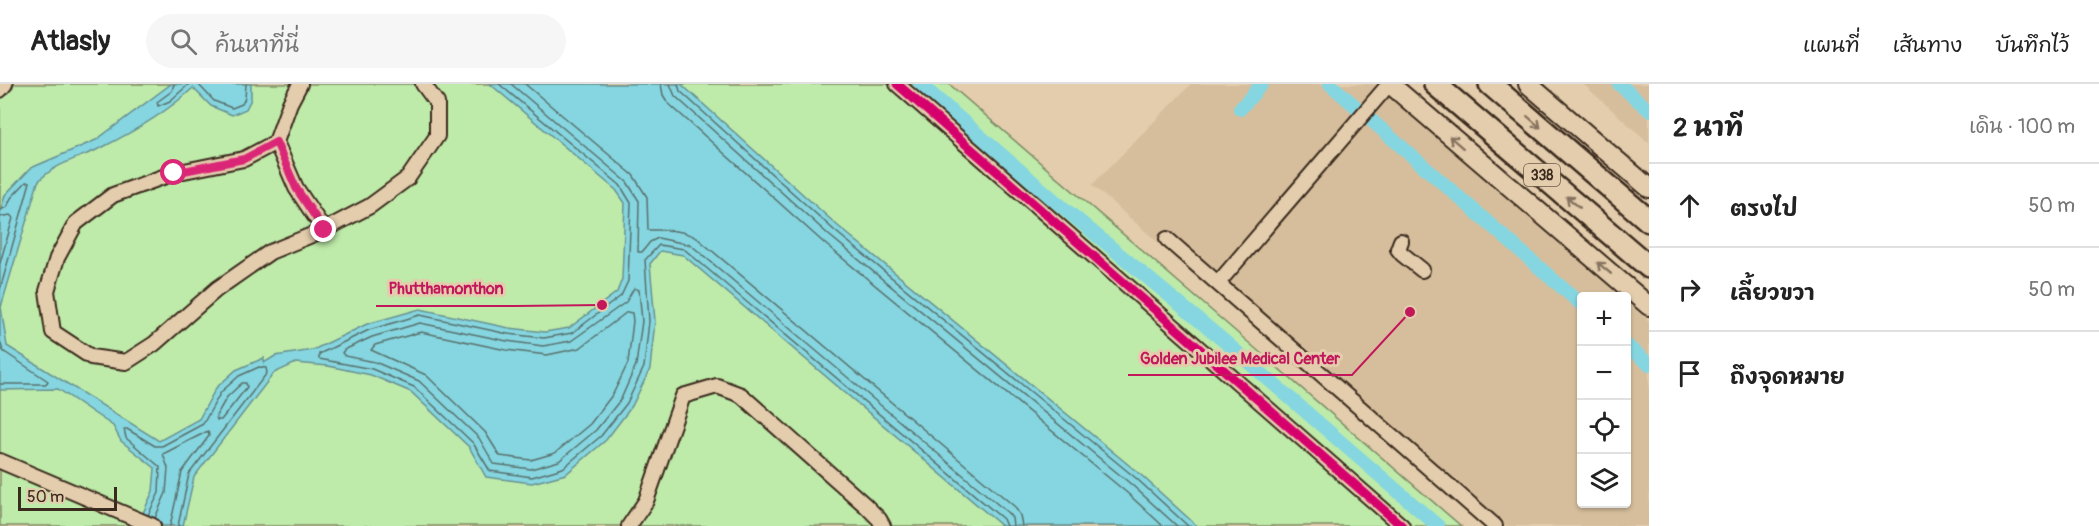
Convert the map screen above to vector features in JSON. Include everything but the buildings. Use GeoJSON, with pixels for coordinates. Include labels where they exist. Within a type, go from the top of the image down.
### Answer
{"type":"FeatureCollection","features":[{"type":"Feature","properties":{"kind":"highway","name":"338"},"geometry":{"type":"LineString","coordinates":[[1435,84],[1649,267]]}},
{"type":"Feature","properties":{"kind":"highway","name":"338"},"geometry":{"type":"LineString","coordinates":[[1490,84],[1649,221]]}},
{"type":"Feature","properties":{"kind":"main road","name":"338"},"geometry":{"type":"LineString","coordinates":[[1390,84],[1644,302]]}},
{"type":"Feature","properties":{"kind":"main road"},"geometry":{"type":"LineString","coordinates":[[1528,84],[1649,188]]}},
{"type":"Feature","properties":{"kind":"street"},"geometry":{"type":"LineString","coordinates":[[0,90],[5,84]]}},
{"type":"Feature","properties":{"kind":"street"},"geometry":{"type":"LineString","coordinates":[[300,84],[290,103],[276,142],[244,159],[174,173],[113,195],[76,223],[57,258],[47,291],[53,332],[91,357],[126,362],[154,344],[217,289],[270,252],[324,230],[370,206],[408,178],[437,136],[437,103],[423,84]]}},
{"type":"Feature","properties":{"kind":"street"},"geometry":{"type":"LineString","coordinates":[[897,84],[1402,526]]}},
{"type":"Feature","properties":{"kind":"street"},"geometry":{"type":"LineString","coordinates":[[1218,283],[1390,84]]}},
{"type":"Feature","properties":{"kind":"street"},"geometry":{"type":"LineString","coordinates":[[276,142],[296,188],[324,230]]}},
{"type":"Feature","properties":{"kind":"street"},"geometry":{"type":"LineString","coordinates":[[1167,239],[1495,526]]}},
{"type":"Feature","properties":{"kind":"street"},"geometry":{"type":"LineString","coordinates":[[1401,242],[1398,249],[1422,270]]}},
{"type":"Feature","properties":{"kind":"street"},"geometry":{"type":"LineString","coordinates":[[1644,302],[1649,318]]}},
{"type":"Feature","properties":{"kind":"street"},"geometry":{"type":"LineString","coordinates":[[629,526],[646,501],[683,396],[717,386],[741,395],[865,505],[883,526]]}},
{"type":"Feature","properties":{"kind":"street"},"geometry":{"type":"LineString","coordinates":[[0,461],[153,526]]}},
{"type":"Feature","properties":{"kind":"shaded area"},"geometry":{"type":"Polygon","coordinates":[[[1191,84],[1374,84],[1615,292],[1577,292],[1577,508],[1631,508],[1631,305],[1649,321],[1649,526],[1485,526],[1092,185],[1191,84]]]}},
{"type":"Feature","properties":{"kind":"shaded area"},"geometry":{"type":"Polygon","coordinates":[[[1583,84],[1649,84],[1649,143],[1583,84]]]}},
{"type":"Feature","properties":{"kind":"green space"},"geometry":{"type":"Polygon","coordinates":[[[0,84],[949,84],[1461,526],[0,526],[0,84]]]}},
{"type":"Feature","properties":{"kind":"water"},"geometry":{"type":"Polygon","coordinates":[[[171,84],[251,84],[251,99],[246,109],[232,115],[211,106],[193,88],[139,128],[103,147],[60,165],[44,175],[38,182],[1,307],[7,346],[159,441],[199,419],[216,388],[236,370],[264,358],[264,363],[275,356],[313,350],[367,324],[420,309],[509,328],[545,332],[569,328],[617,292],[622,279],[625,203],[616,190],[490,84],[681,84],[838,226],[1141,475],[1197,526],[1002,526],[683,255],[660,251],[650,264],[655,321],[650,369],[632,406],[606,440],[566,474],[532,483],[486,477],[469,447],[411,392],[371,375],[328,366],[296,363],[274,373],[194,477],[183,526],[137,526],[153,491],[155,468],[121,441],[113,426],[58,389],[0,390],[0,214],[5,195],[31,168],[96,140],[171,84]]]}},
{"type":"Feature","properties":{"kind":"waterway"},"geometry":{"type":"LineString","coordinates":[[920,84],[1054,200],[1224,341],[1438,526]]}},
{"type":"Feature","properties":{"kind":"waterway"},"geometry":{"type":"LineString","coordinates":[[1240,109],[1262,84]]}},
{"type":"Feature","properties":{"kind":"waterway"},"geometry":{"type":"LineString","coordinates":[[1330,84],[1577,301]]}},
{"type":"Feature","properties":{"kind":"waterway"},"geometry":{"type":"LineString","coordinates":[[1619,84],[1649,110]]}},
{"type":"Feature","properties":{"kind":"waterway"},"geometry":{"type":"LineString","coordinates":[[1627,346],[1649,364]]}},
{"type":"Feature","properties":{"kind":"cycle path"},"geometry":{"type":"LineString","coordinates":[[897,84],[1402,526]]}},
{"type":"Feature","properties":{"kind":"place","name":"Phutthamonthon"},"geometry":{"type":"Point","coordinates":[602,305]}},
{"type":"Feature","properties":{"kind":"place","name":"Golden Jubilee Medical Center"},"geometry":{"type":"Point","coordinates":[1410,312]}},
{"type":"Feature","properties":{"kind":"route"},"geometry":{"type":"LineString","coordinates":[[174,173],[244,159],[276,142],[296,188],[324,230]]}}]}
